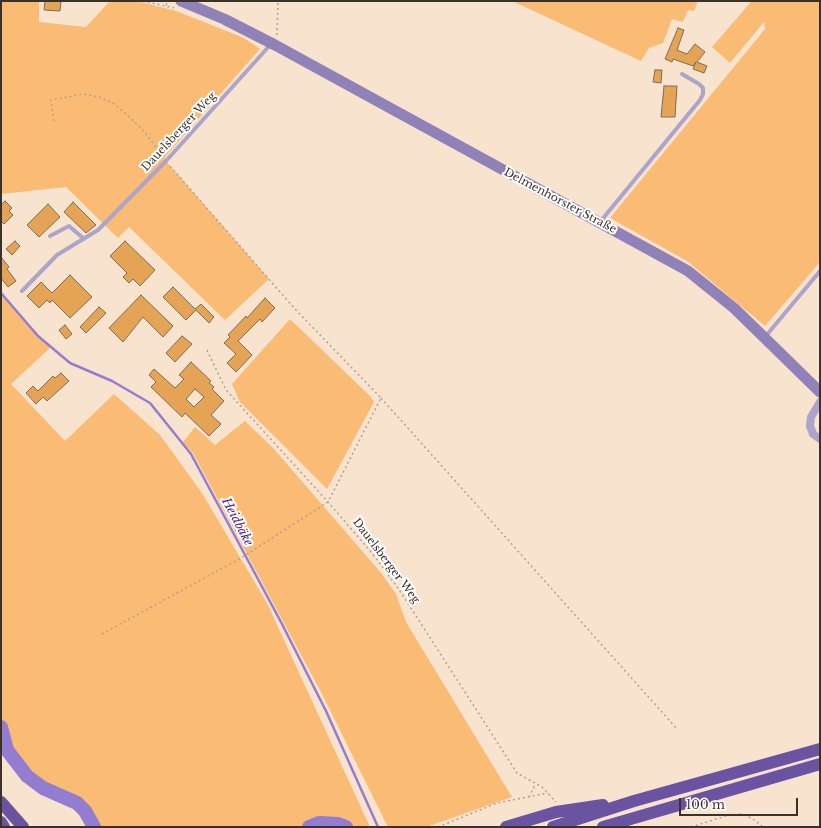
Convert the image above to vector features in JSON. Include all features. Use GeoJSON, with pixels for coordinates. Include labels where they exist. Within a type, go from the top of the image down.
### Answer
{"type":"FeatureCollection","features":[{"type":"Feature","properties":{"kind":"highway"},"geometry":{"type":"LineString","coordinates":[[553,827],[634,801],[820,748]]}},
{"type":"Feature","properties":{"kind":"highway"},"geometry":{"type":"LineString","coordinates":[[603,827],[820,764]]}},
{"type":"Feature","properties":{"kind":"highway"},"geometry":{"type":"LineString","coordinates":[[506,827],[556,812],[634,801]]}},
{"type":"Feature","properties":{"kind":"highway"},"geometry":{"type":"LineString","coordinates":[[1,802],[23,827]]}},
{"type":"Feature","properties":{"kind":"highway"},"geometry":{"type":"LineString","coordinates":[[619,827],[644,814]]}},
{"type":"Feature","properties":{"kind":"highway"},"geometry":{"type":"LineString","coordinates":[[1,822],[4,827]]}},
{"type":"Feature","properties":{"kind":"street","name":"Delmenhorster Straße"},"geometry":{"type":"LineString","coordinates":[[181,1],[224,19],[273,44],[688,271],[711,287],[820,392]]}},
{"type":"Feature","properties":{"kind":"street"},"geometry":{"type":"LineString","coordinates":[[820,402],[812,417],[810,426],[814,434],[820,439]]}},
{"type":"Feature","properties":{"kind":"lane","name":"Dauelsberger Weg"},"geometry":{"type":"LineString","coordinates":[[22,292],[57,255],[98,230],[166,161],[273,44]]}},
{"type":"Feature","properties":{"kind":"lane"},"geometry":{"type":"LineString","coordinates":[[600,222],[700,100],[703,94],[702,88],[699,84],[682,74]]}},
{"type":"Feature","properties":{"kind":"lane"},"geometry":{"type":"LineString","coordinates":[[50,236],[69,226],[84,239]]}},
{"type":"Feature","properties":{"kind":"lane"},"geometry":{"type":"LineString","coordinates":[[765,338],[820,271]]}},
{"type":"Feature","properties":{"kind":"path"},"geometry":{"type":"LineString","coordinates":[[142,1],[166,5],[168,1]]}},
{"type":"Feature","properties":{"kind":"path"},"geometry":{"type":"LineString","coordinates":[[273,44],[277,39],[278,1]]}},
{"type":"Feature","properties":{"kind":"path"},"geometry":{"type":"LineString","coordinates":[[54,121],[51,100],[83,94],[99,97],[115,104],[141,128],[166,161],[295,309],[381,398],[678,730]]}},
{"type":"Feature","properties":{"kind":"path","name":"Dauelsberger Weg"},"geometry":{"type":"LineString","coordinates":[[207,350],[226,390],[328,502],[372,553],[398,588],[517,773],[549,793],[558,806]]}},
{"type":"Feature","properties":{"kind":"path"},"geometry":{"type":"LineString","coordinates":[[102,634],[241,558],[328,502],[381,398]]}},
{"type":"Feature","properties":{"kind":"path"},"geometry":{"type":"LineString","coordinates":[[529,797],[535,784]]}},
{"type":"Feature","properties":{"kind":"path"},"geometry":{"type":"LineString","coordinates":[[438,827],[497,803],[549,793]]}},
{"type":"Feature","properties":{"kind":"path"},"geometry":{"type":"LineString","coordinates":[[691,827],[729,815],[742,814],[754,819],[763,827]]}},
{"type":"Feature","properties":{"kind":"shaded area"},"geometry":{"type":"Polygon","coordinates":[[[1,1],[39,1],[39,22],[86,27],[110,1],[141,2],[176,11],[214,26],[244,38],[260,49],[165,157],[166,161],[269,279],[225,320],[129,227],[118,238],[66,187],[1,194],[1,1]]]}},
{"type":"Feature","properties":{"kind":"shaded area"},"geometry":{"type":"Polygon","coordinates":[[[512,1],[698,1],[694,11],[688,10],[683,22],[672,19],[663,43],[649,48],[641,61],[512,1]]]}},
{"type":"Feature","properties":{"kind":"shaded area"},"geometry":{"type":"Polygon","coordinates":[[[748,1],[820,1],[820,262],[765,326],[687,261],[610,218],[765,29],[764,22],[730,63],[712,47],[750,3],[748,1]]]}},
{"type":"Feature","properties":{"kind":"shaded area"},"geometry":{"type":"Polygon","coordinates":[[[1,293],[38,336],[51,347],[11,384],[65,441],[114,394],[160,435],[202,493],[267,603],[370,827],[354,827],[329,817],[309,820],[299,827],[97,827],[78,801],[29,775],[9,752],[4,722],[1,719],[1,293]]]}},
{"type":"Feature","properties":{"kind":"shaded area"},"geometry":{"type":"Polygon","coordinates":[[[290,319],[370,396],[374,402],[327,489],[240,402],[232,384],[290,319]]]}},
{"type":"Feature","properties":{"kind":"shaded area"},"geometry":{"type":"Polygon","coordinates":[[[245,421],[274,449],[382,574],[396,594],[406,622],[512,797],[426,827],[388,827],[322,694],[193,453],[183,442],[195,427],[215,445],[245,421]]]}},
{"type":"Feature","properties":{"kind":"building"},"geometry":{"type":"Polygon","coordinates":[[[45,1],[61,1],[60,11],[44,10],[45,1]]]}},
{"type":"Feature","properties":{"kind":"building"},"geometry":{"type":"Polygon","coordinates":[[[678,28],[684,30],[677,50],[687,54],[695,44],[705,52],[697,62],[707,66],[704,73],[693,69],[696,62],[693,66],[673,59],[672,62],[665,59],[678,28]]]}},
{"type":"Feature","properties":{"kind":"building"},"geometry":{"type":"Polygon","coordinates":[[[655,70],[662,70],[661,83],[653,82],[655,70]]]}},
{"type":"Feature","properties":{"kind":"building"},"geometry":{"type":"Polygon","coordinates":[[[664,86],[677,86],[675,117],[661,117],[664,86]]]}},
{"type":"Feature","properties":{"kind":"building"},"geometry":{"type":"Polygon","coordinates":[[[5,201],[12,208],[9,211],[13,215],[4,224],[1,221],[1,205],[5,201]]]}},
{"type":"Feature","properties":{"kind":"building"},"geometry":{"type":"Polygon","coordinates":[[[73,202],[96,225],[86,233],[64,212],[73,202]]]}},
{"type":"Feature","properties":{"kind":"building"},"geometry":{"type":"Polygon","coordinates":[[[48,204],[60,217],[39,237],[27,225],[48,204]]]}},
{"type":"Feature","properties":{"kind":"building"},"geometry":{"type":"Polygon","coordinates":[[[15,241],[20,246],[12,255],[6,249],[15,241]]]}},
{"type":"Feature","properties":{"kind":"building"},"geometry":{"type":"Polygon","coordinates":[[[125,241],[155,270],[140,286],[133,279],[129,283],[123,277],[127,273],[110,256],[125,241]]]}},
{"type":"Feature","properties":{"kind":"building"},"geometry":{"type":"Polygon","coordinates":[[[1,257],[9,267],[7,269],[16,281],[8,287],[1,278],[1,257]]]}},
{"type":"Feature","properties":{"kind":"building"},"geometry":{"type":"Polygon","coordinates":[[[70,275],[92,297],[70,318],[52,300],[50,303],[47,300],[39,308],[27,296],[41,282],[52,293],[70,275]]]}},
{"type":"Feature","properties":{"kind":"building"},"geometry":{"type":"Polygon","coordinates":[[[173,287],[195,309],[201,304],[214,317],[209,323],[196,310],[186,320],[163,297],[173,287]]]}},
{"type":"Feature","properties":{"kind":"building"},"geometry":{"type":"Polygon","coordinates":[[[141,295],[173,326],[163,337],[143,317],[123,342],[109,328],[141,295]]]}},
{"type":"Feature","properties":{"kind":"building"},"geometry":{"type":"Polygon","coordinates":[[[265,298],[275,308],[262,322],[260,319],[238,341],[252,355],[236,372],[227,363],[236,354],[224,343],[230,337],[228,335],[246,316],[247,318],[265,298]]]}},
{"type":"Feature","properties":{"kind":"building"},"geometry":{"type":"Polygon","coordinates":[[[99,307],[106,313],[86,333],[80,327],[99,307]]]}},
{"type":"Feature","properties":{"kind":"building"},"geometry":{"type":"Polygon","coordinates":[[[65,325],[72,334],[66,339],[59,330],[65,325]]]}},
{"type":"Feature","properties":{"kind":"building"},"geometry":{"type":"Polygon","coordinates":[[[182,336],[192,344],[175,362],[166,353],[182,336]]]}},
{"type":"Feature","properties":{"kind":"building"},"geometry":{"type":"Polygon","coordinates":[[[191,362],[211,381],[209,383],[214,387],[212,389],[224,401],[211,415],[221,424],[209,436],[185,413],[182,417],[151,387],[156,382],[149,375],[154,369],[175,388],[184,379],[179,375],[191,362]],[[195,389],[186,399],[194,407],[204,397],[195,389]]]}},
{"type":"Feature","properties":{"kind":"building"},"geometry":{"type":"Polygon","coordinates":[[[61,373],[69,381],[47,401],[43,397],[36,404],[26,393],[33,386],[38,391],[53,376],[55,378],[61,373]]]}},
{"type":"Feature","properties":{"kind":"waterway","name":"Heidbäke"},"geometry":{"type":"LineString","coordinates":[[1,293],[38,336],[70,363],[112,381],[150,403],[191,454],[282,624],[326,711],[378,827]]}},
{"type":"Feature","properties":{"kind":"waterway"},"geometry":{"type":"LineString","coordinates":[[1,727],[7,750],[27,776],[43,788],[77,803],[85,811],[94,827]]}},
{"type":"Feature","properties":{"kind":"waterway"},"geometry":{"type":"LineString","coordinates":[[309,827],[319,823],[338,824],[346,827]]}}]}
